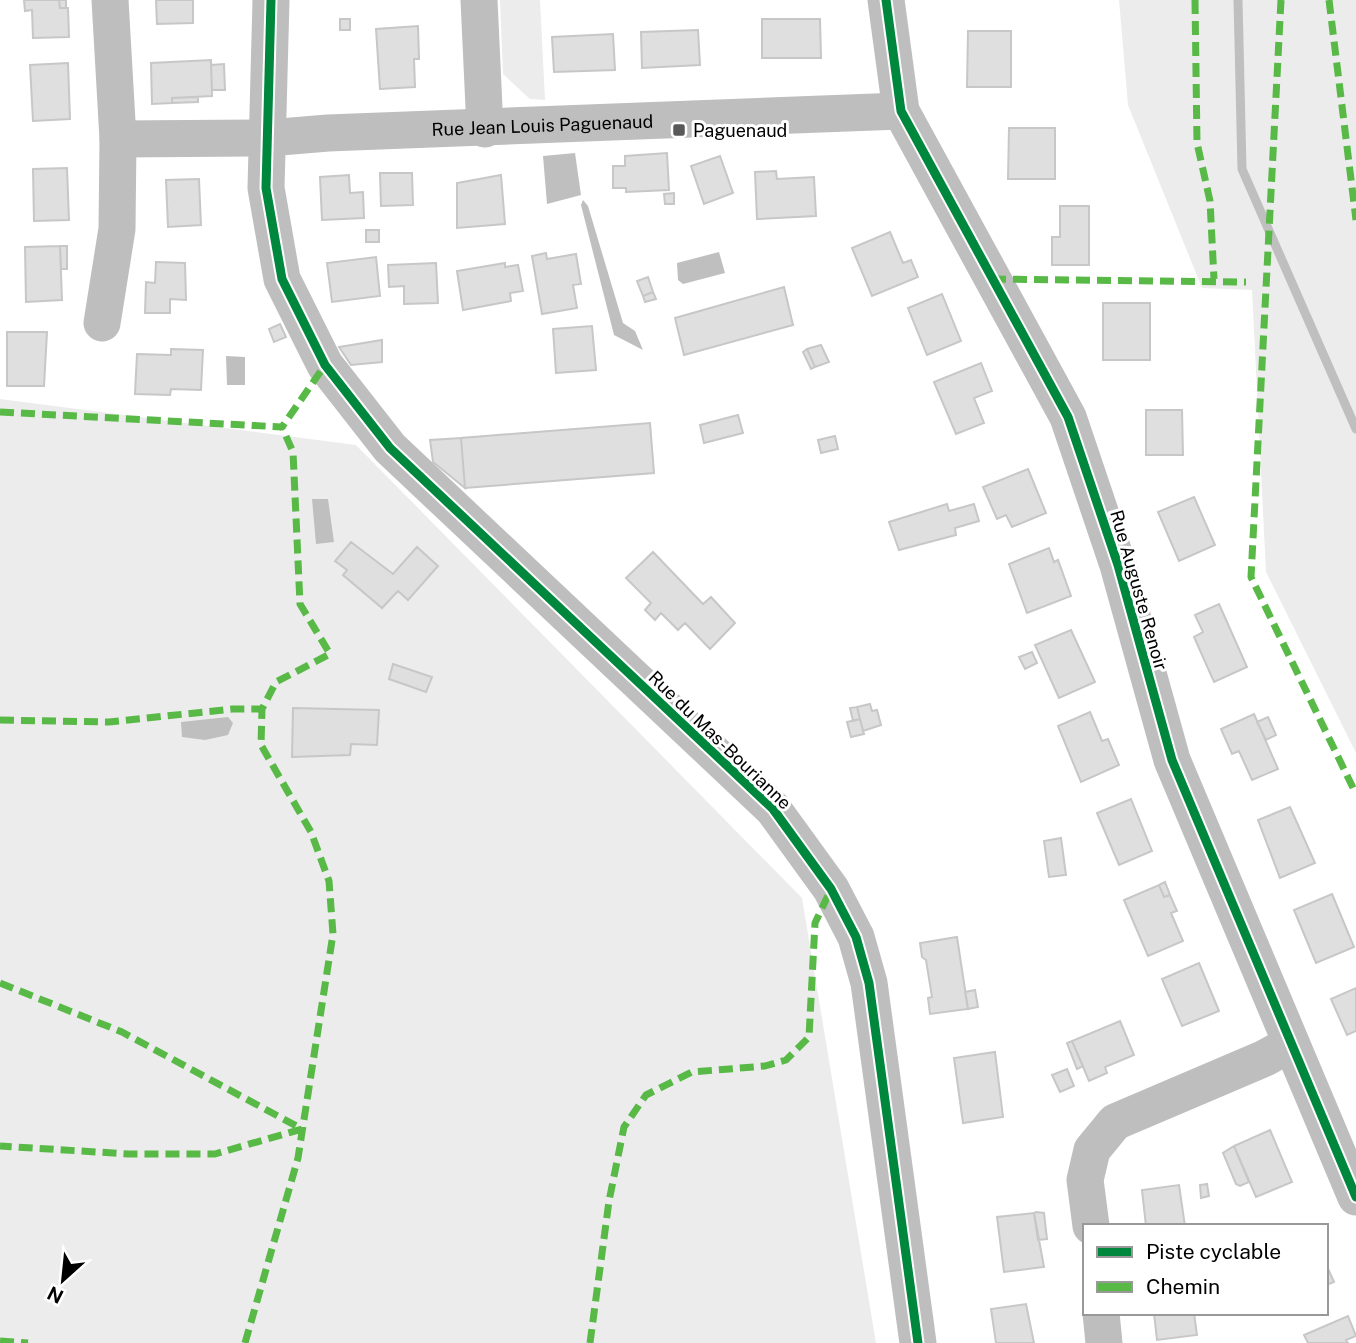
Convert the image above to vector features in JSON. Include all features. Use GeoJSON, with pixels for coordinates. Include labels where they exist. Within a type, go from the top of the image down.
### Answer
{"type":"FeatureCollection","features":[{"type":"Feature","properties":{"kind":"street"},"geometry":{"type":"LineString","coordinates":[[102,323],[117,229],[117,139],[110,0]]}},
{"type":"Feature","properties":{"kind":"street","name":"Rue du Mas-Bourianne"},"geometry":{"type":"LineString","coordinates":[[271,0],[266,188],[282,279],[325,365],[390,448],[773,809],[831,889],[856,937],[869,982],[918,1343]]}},
{"type":"Feature","properties":{"kind":"street"},"geometry":{"type":"LineString","coordinates":[[479,0],[485,129]]}},
{"type":"Feature","properties":{"kind":"street","name":"Rue Auguste Renoir"},"geometry":{"type":"LineString","coordinates":[[886,0],[901,111],[1068,417],[1118,565],[1172,760],[1356,1197]]}},
{"type":"Feature","properties":{"kind":"street","name":"Rue Jean Louis Paguenaud"},"geometry":{"type":"LineString","coordinates":[[117,139],[268,138],[328,133],[901,111]]}},
{"type":"Feature","properties":{"kind":"street"},"geometry":{"type":"LineString","coordinates":[[1091,1224],[1085,1180],[1092,1150],[1115,1122],[1265,1058],[1290,1044]]}},
{"type":"Feature","properties":{"kind":"street"},"geometry":{"type":"LineString","coordinates":[[1101,1315],[1104,1343]]}},
{"type":"Feature","properties":{"kind":"shaded area"},"geometry":{"type":"Polygon","coordinates":[[[500,0],[540,0],[545,100],[530,99],[503,74],[500,0]]]}},
{"type":"Feature","properties":{"kind":"shaded area"},"geometry":{"type":"Polygon","coordinates":[[[1119,0],[1356,0],[1356,753],[1266,572],[1252,290],[1202,288],[1128,105],[1119,0]]]}},
{"type":"Feature","properties":{"kind":"shaded area"},"geometry":{"type":"Polygon","coordinates":[[[575,153],[581,195],[547,204],[543,156],[575,153]]]}},
{"type":"Feature","properties":{"kind":"shaded area"},"geometry":{"type":"Polygon","coordinates":[[[583,200],[588,206],[623,323],[635,331],[643,350],[614,335],[581,205],[583,200]]]}},
{"type":"Feature","properties":{"kind":"shaded area"},"geometry":{"type":"Polygon","coordinates":[[[719,252],[725,273],[683,284],[678,280],[677,263],[719,252]]]}},
{"type":"Feature","properties":{"kind":"shaded area"},"geometry":{"type":"Polygon","coordinates":[[[226,356],[245,357],[245,385],[227,385],[226,356]]]}},
{"type":"Feature","properties":{"kind":"shaded area"},"geometry":{"type":"Polygon","coordinates":[[[0,399],[356,445],[802,898],[876,1343],[0,1343],[0,399]]]}},
{"type":"Feature","properties":{"kind":"shaded area"},"geometry":{"type":"Polygon","coordinates":[[[312,499],[328,499],[334,542],[316,544],[312,499]]]}},
{"type":"Feature","properties":{"kind":"shaded area"},"geometry":{"type":"Polygon","coordinates":[[[228,717],[233,723],[228,735],[205,740],[182,737],[181,722],[228,717]]]}},
{"type":"Feature","properties":{"kind":"building"},"geometry":{"type":"Polygon","coordinates":[[[24,0],[59,0],[60,8],[68,8],[69,37],[33,38],[32,10],[25,11],[24,0]]]}},
{"type":"Feature","properties":{"kind":"building"},"geometry":{"type":"Polygon","coordinates":[[[59,0],[66,0],[66,8],[60,8],[59,0]]]}},
{"type":"Feature","properties":{"kind":"building"},"geometry":{"type":"Polygon","coordinates":[[[156,0],[193,0],[193,23],[157,24],[156,0]]]}},
{"type":"Feature","properties":{"kind":"building"},"geometry":{"type":"Polygon","coordinates":[[[340,19],[350,19],[350,30],[340,30],[340,19]]]}},
{"type":"Feature","properties":{"kind":"building"},"geometry":{"type":"Polygon","coordinates":[[[762,19],[820,19],[821,58],[762,58],[762,19]]]}},
{"type":"Feature","properties":{"kind":"building"},"geometry":{"type":"Polygon","coordinates":[[[418,26],[419,59],[414,59],[415,87],[380,89],[376,29],[418,26]]]}},
{"type":"Feature","properties":{"kind":"building"},"geometry":{"type":"Polygon","coordinates":[[[698,30],[700,65],[642,68],[641,32],[698,30]]]}},
{"type":"Feature","properties":{"kind":"building"},"geometry":{"type":"Polygon","coordinates":[[[968,31],[1011,31],[1011,87],[967,87],[968,31]]]}},
{"type":"Feature","properties":{"kind":"building"},"geometry":{"type":"Polygon","coordinates":[[[613,34],[615,70],[554,72],[552,37],[613,34]]]}},
{"type":"Feature","properties":{"kind":"building"},"geometry":{"type":"Polygon","coordinates":[[[211,60],[212,96],[172,98],[172,103],[152,104],[151,63],[211,60]]]}},
{"type":"Feature","properties":{"kind":"building"},"geometry":{"type":"Polygon","coordinates":[[[68,63],[70,119],[33,121],[30,65],[68,63]]]}},
{"type":"Feature","properties":{"kind":"building"},"geometry":{"type":"Polygon","coordinates":[[[224,64],[225,90],[212,90],[211,65],[224,64]]]}},
{"type":"Feature","properties":{"kind":"building"},"geometry":{"type":"Polygon","coordinates":[[[198,97],[198,102],[172,103],[172,98],[198,97]]]}},
{"type":"Feature","properties":{"kind":"building"},"geometry":{"type":"Polygon","coordinates":[[[1009,128],[1055,128],[1055,179],[1008,179],[1009,128]]]}},
{"type":"Feature","properties":{"kind":"building"},"geometry":{"type":"Polygon","coordinates":[[[667,153],[669,190],[626,192],[626,188],[613,188],[613,166],[625,166],[625,156],[667,153]]]}},
{"type":"Feature","properties":{"kind":"building"},"geometry":{"type":"Polygon","coordinates":[[[720,156],[733,193],[704,204],[691,166],[720,156]]]}},
{"type":"Feature","properties":{"kind":"building"},"geometry":{"type":"Polygon","coordinates":[[[67,168],[69,220],[34,221],[33,169],[67,168]]]}},
{"type":"Feature","properties":{"kind":"building"},"geometry":{"type":"Polygon","coordinates":[[[776,171],[777,179],[814,177],[816,216],[757,219],[755,172],[776,171]]]}},
{"type":"Feature","properties":{"kind":"building"},"geometry":{"type":"Polygon","coordinates":[[[380,173],[412,173],[413,205],[381,206],[380,173]]]}},
{"type":"Feature","properties":{"kind":"building"},"geometry":{"type":"Polygon","coordinates":[[[349,175],[350,193],[363,192],[364,218],[322,220],[320,177],[349,175]]]}},
{"type":"Feature","properties":{"kind":"building"},"geometry":{"type":"Polygon","coordinates":[[[501,175],[505,224],[457,228],[457,183],[501,175]]]}},
{"type":"Feature","properties":{"kind":"building"},"geometry":{"type":"Polygon","coordinates":[[[199,179],[201,225],[168,227],[166,180],[199,179]]]}},
{"type":"Feature","properties":{"kind":"building"},"geometry":{"type":"Polygon","coordinates":[[[674,193],[674,204],[665,204],[664,194],[674,193]]]}},
{"type":"Feature","properties":{"kind":"building"},"geometry":{"type":"Polygon","coordinates":[[[1060,206],[1089,206],[1089,265],[1052,265],[1052,237],[1060,237],[1060,206]]]}},
{"type":"Feature","properties":{"kind":"building"},"geometry":{"type":"Polygon","coordinates":[[[366,230],[379,230],[379,242],[366,242],[366,230]]]}},
{"type":"Feature","properties":{"kind":"building"},"geometry":{"type":"Polygon","coordinates":[[[890,232],[903,263],[911,260],[918,277],[872,296],[852,248],[890,232]]]}},
{"type":"Feature","properties":{"kind":"building"},"geometry":{"type":"Polygon","coordinates":[[[60,246],[67,246],[67,269],[61,269],[60,246]]]}},
{"type":"Feature","properties":{"kind":"building"},"geometry":{"type":"Polygon","coordinates":[[[60,246],[62,300],[26,302],[25,247],[60,246]]]}},
{"type":"Feature","properties":{"kind":"building"},"geometry":{"type":"Polygon","coordinates":[[[546,253],[547,259],[576,254],[581,284],[573,285],[577,308],[542,314],[532,256],[546,253]]]}},
{"type":"Feature","properties":{"kind":"building"},"geometry":{"type":"Polygon","coordinates":[[[376,257],[380,296],[332,302],[327,263],[376,257]]]}},
{"type":"Feature","properties":{"kind":"building"},"geometry":{"type":"Polygon","coordinates":[[[156,262],[185,263],[186,300],[170,299],[170,313],[145,313],[146,282],[155,283],[156,262]]]}},
{"type":"Feature","properties":{"kind":"building"},"geometry":{"type":"Polygon","coordinates":[[[436,263],[438,303],[404,304],[404,286],[389,287],[388,265],[436,263]]]}},
{"type":"Feature","properties":{"kind":"building"},"geometry":{"type":"Polygon","coordinates":[[[505,263],[505,267],[518,265],[523,291],[510,293],[511,301],[463,310],[457,271],[505,263]]]}},
{"type":"Feature","properties":{"kind":"building"},"geometry":{"type":"Polygon","coordinates":[[[648,277],[653,292],[643,296],[637,281],[648,277]]]}},
{"type":"Feature","properties":{"kind":"building"},"geometry":{"type":"Polygon","coordinates":[[[784,287],[793,325],[684,355],[675,318],[784,287]]]}},
{"type":"Feature","properties":{"kind":"building"},"geometry":{"type":"Polygon","coordinates":[[[653,292],[656,299],[645,302],[643,296],[653,292]]]}},
{"type":"Feature","properties":{"kind":"building"},"geometry":{"type":"Polygon","coordinates":[[[942,294],[961,341],[927,355],[908,308],[942,294]]]}},
{"type":"Feature","properties":{"kind":"building"},"geometry":{"type":"Polygon","coordinates":[[[1103,303],[1150,303],[1150,360],[1103,360],[1103,303]]]}},
{"type":"Feature","properties":{"kind":"building"},"geometry":{"type":"Polygon","coordinates":[[[280,324],[286,337],[274,342],[269,329],[280,324]]]}},
{"type":"Feature","properties":{"kind":"building"},"geometry":{"type":"Polygon","coordinates":[[[592,326],[596,370],[556,373],[553,329],[592,326]]]}},
{"type":"Feature","properties":{"kind":"building"},"geometry":{"type":"Polygon","coordinates":[[[7,332],[47,332],[44,386],[7,386],[7,332]]]}},
{"type":"Feature","properties":{"kind":"building"},"geometry":{"type":"Polygon","coordinates":[[[382,340],[382,362],[351,365],[339,347],[382,340]]]}},
{"type":"Feature","properties":{"kind":"building"},"geometry":{"type":"Polygon","coordinates":[[[821,345],[829,362],[815,367],[807,349],[821,345]]]}},
{"type":"Feature","properties":{"kind":"building"},"geometry":{"type":"Polygon","coordinates":[[[171,349],[203,350],[201,390],[171,389],[170,395],[135,394],[137,354],[171,355],[171,349]]]}},
{"type":"Feature","properties":{"kind":"building"},"geometry":{"type":"Polygon","coordinates":[[[807,349],[815,367],[811,369],[803,352],[807,349]]]}},
{"type":"Feature","properties":{"kind":"building"},"geometry":{"type":"Polygon","coordinates":[[[981,363],[992,391],[974,398],[984,423],[956,434],[934,382],[981,363]]]}},
{"type":"Feature","properties":{"kind":"building"},"geometry":{"type":"Polygon","coordinates":[[[1146,410],[1182,410],[1183,455],[1146,455],[1146,410]]]}},
{"type":"Feature","properties":{"kind":"building"},"geometry":{"type":"Polygon","coordinates":[[[738,415],[743,433],[704,443],[700,425],[738,415]]]}},
{"type":"Feature","properties":{"kind":"building"},"geometry":{"type":"Polygon","coordinates":[[[650,423],[654,473],[465,488],[461,438],[650,423]]]}},
{"type":"Feature","properties":{"kind":"building"},"geometry":{"type":"Polygon","coordinates":[[[835,436],[838,449],[821,453],[818,440],[835,436]]]}},
{"type":"Feature","properties":{"kind":"building"},"geometry":{"type":"Polygon","coordinates":[[[461,438],[465,488],[433,462],[430,440],[461,438]]]}},
{"type":"Feature","properties":{"kind":"building"},"geometry":{"type":"Polygon","coordinates":[[[1028,469],[1046,513],[1012,527],[1006,515],[997,519],[983,487],[1028,469]]]}},
{"type":"Feature","properties":{"kind":"building"},"geometry":{"type":"Polygon","coordinates":[[[1194,497],[1215,545],[1179,561],[1158,512],[1194,497]]]}},
{"type":"Feature","properties":{"kind":"building"},"geometry":{"type":"Polygon","coordinates":[[[947,504],[949,511],[974,504],[979,521],[955,528],[956,535],[899,550],[889,522],[947,504]]]}},
{"type":"Feature","properties":{"kind":"building"},"geometry":{"type":"Polygon","coordinates":[[[351,542],[393,574],[417,547],[438,566],[408,600],[398,591],[382,608],[343,575],[347,570],[335,561],[351,542]]]}},
{"type":"Feature","properties":{"kind":"building"},"geometry":{"type":"Polygon","coordinates":[[[1049,548],[1054,562],[1058,560],[1071,596],[1027,613],[1009,564],[1049,548]]]}},
{"type":"Feature","properties":{"kind":"building"},"geometry":{"type":"Polygon","coordinates":[[[653,552],[703,604],[711,597],[735,623],[710,649],[685,623],[678,630],[661,613],[655,620],[645,610],[651,603],[626,578],[653,552]]]}},
{"type":"Feature","properties":{"kind":"building"},"geometry":{"type":"Polygon","coordinates":[[[1219,604],[1247,667],[1214,682],[1194,637],[1203,632],[1195,615],[1219,604]]]}},
{"type":"Feature","properties":{"kind":"building"},"geometry":{"type":"Polygon","coordinates":[[[1071,630],[1095,682],[1059,698],[1035,645],[1071,630]]]}},
{"type":"Feature","properties":{"kind":"building"},"geometry":{"type":"Polygon","coordinates":[[[1032,652],[1037,663],[1025,669],[1019,657],[1032,652]]]}},
{"type":"Feature","properties":{"kind":"building"},"geometry":{"type":"Polygon","coordinates":[[[393,664],[432,677],[426,692],[389,679],[393,664]]]}},
{"type":"Feature","properties":{"kind":"building"},"geometry":{"type":"Polygon","coordinates":[[[870,704],[872,711],[877,710],[881,725],[863,731],[857,707],[870,704]]]}},
{"type":"Feature","properties":{"kind":"building"},"geometry":{"type":"Polygon","coordinates":[[[857,707],[860,719],[853,721],[850,708],[857,707]]]}},
{"type":"Feature","properties":{"kind":"building"},"geometry":{"type":"Polygon","coordinates":[[[293,708],[379,710],[377,745],[351,744],[350,755],[292,757],[293,708]]]}},
{"type":"Feature","properties":{"kind":"building"},"geometry":{"type":"Polygon","coordinates":[[[1090,712],[1102,741],[1108,739],[1119,765],[1081,782],[1058,726],[1090,712]]]}},
{"type":"Feature","properties":{"kind":"building"},"geometry":{"type":"Polygon","coordinates":[[[1254,714],[1278,769],[1252,780],[1239,751],[1232,754],[1221,729],[1254,714]]]}},
{"type":"Feature","properties":{"kind":"building"},"geometry":{"type":"Polygon","coordinates":[[[1268,717],[1276,735],[1266,740],[1257,722],[1268,717]]]}},
{"type":"Feature","properties":{"kind":"building"},"geometry":{"type":"Polygon","coordinates":[[[860,719],[864,734],[851,737],[847,722],[860,719]]]}},
{"type":"Feature","properties":{"kind":"building"},"geometry":{"type":"Polygon","coordinates":[[[1131,799],[1152,851],[1119,865],[1097,813],[1131,799]]]}},
{"type":"Feature","properties":{"kind":"building"},"geometry":{"type":"Polygon","coordinates":[[[1290,807],[1315,863],[1280,878],[1258,820],[1290,807]]]}},
{"type":"Feature","properties":{"kind":"building"},"geometry":{"type":"Polygon","coordinates":[[[1061,838],[1066,875],[1049,877],[1044,841],[1061,838]]]}},
{"type":"Feature","properties":{"kind":"building"},"geometry":{"type":"Polygon","coordinates":[[[1165,882],[1170,895],[1164,897],[1159,885],[1165,882]]]}},
{"type":"Feature","properties":{"kind":"building"},"geometry":{"type":"Polygon","coordinates":[[[1159,885],[1164,897],[1170,895],[1177,911],[1171,913],[1183,941],[1148,956],[1124,900],[1159,885]]]}},
{"type":"Feature","properties":{"kind":"building"},"geometry":{"type":"Polygon","coordinates":[[[1332,894],[1354,947],[1316,963],[1294,910],[1332,894]]]}},
{"type":"Feature","properties":{"kind":"building"},"geometry":{"type":"Polygon","coordinates":[[[957,937],[968,1009],[930,1014],[928,998],[932,997],[926,960],[922,957],[920,943],[957,937]]]}},
{"type":"Feature","properties":{"kind":"building"},"geometry":{"type":"Polygon","coordinates":[[[1199,963],[1219,1011],[1182,1026],[1162,979],[1199,963]]]}},
{"type":"Feature","properties":{"kind":"building"},"geometry":{"type":"Polygon","coordinates":[[[1356,988],[1356,1031],[1347,1035],[1331,999],[1356,988]]]}},
{"type":"Feature","properties":{"kind":"building"},"geometry":{"type":"Polygon","coordinates":[[[975,990],[978,1007],[968,1009],[965,992],[975,990]]]}},
{"type":"Feature","properties":{"kind":"building"},"geometry":{"type":"Polygon","coordinates":[[[1120,1021],[1134,1055],[1105,1067],[1107,1073],[1089,1081],[1072,1041],[1120,1021]]]}},
{"type":"Feature","properties":{"kind":"building"},"geometry":{"type":"Polygon","coordinates":[[[1072,1041],[1083,1066],[1077,1069],[1067,1043],[1072,1041]]]}},
{"type":"Feature","properties":{"kind":"building"},"geometry":{"type":"Polygon","coordinates":[[[995,1052],[1003,1117],[963,1123],[954,1058],[995,1052]]]}},
{"type":"Feature","properties":{"kind":"building"},"geometry":{"type":"Polygon","coordinates":[[[1067,1069],[1074,1086],[1060,1092],[1052,1075],[1067,1069]]]}},
{"type":"Feature","properties":{"kind":"building"},"geometry":{"type":"Polygon","coordinates":[[[1270,1130],[1292,1182],[1256,1197],[1234,1146],[1270,1130]]]}},
{"type":"Feature","properties":{"kind":"building"},"geometry":{"type":"Polygon","coordinates":[[[1234,1146],[1249,1182],[1240,1186],[1236,1184],[1223,1153],[1234,1146]]]}},
{"type":"Feature","properties":{"kind":"building"},"geometry":{"type":"Polygon","coordinates":[[[1207,1184],[1209,1196],[1201,1198],[1200,1185],[1207,1184]]]}},
{"type":"Feature","properties":{"kind":"building"},"geometry":{"type":"Polygon","coordinates":[[[1179,1185],[1185,1224],[1146,1224],[1142,1190],[1179,1185]]]}},
{"type":"Feature","properties":{"kind":"building"},"geometry":{"type":"Polygon","coordinates":[[[1036,1212],[1044,1213],[1047,1239],[1038,1240],[1036,1212]]]}},
{"type":"Feature","properties":{"kind":"building"},"geometry":{"type":"Polygon","coordinates":[[[1034,1213],[1044,1267],[1004,1272],[997,1217],[1034,1213]]]}},
{"type":"Feature","properties":{"kind":"building"},"geometry":{"type":"Polygon","coordinates":[[[1328,1268],[1334,1282],[1328,1284],[1328,1268]]]}},
{"type":"Feature","properties":{"kind":"building"},"geometry":{"type":"Polygon","coordinates":[[[1026,1304],[1034,1343],[996,1343],[991,1309],[1026,1304]]]}},
{"type":"Feature","properties":{"kind":"building"},"geometry":{"type":"Polygon","coordinates":[[[1154,1315],[1194,1315],[1197,1335],[1157,1340],[1154,1315]]]}},
{"type":"Feature","properties":{"kind":"building"},"geometry":{"type":"Polygon","coordinates":[[[1348,1316],[1356,1336],[1346,1340],[1348,1343],[1308,1343],[1304,1335],[1348,1316]]]}},
{"type":"Feature","properties":{"kind":"waterway"},"geometry":{"type":"LineString","coordinates":[[1238,0],[1242,169],[1356,429]]}},
{"type":"Feature","properties":{"kind":"marked path"},"geometry":{"type":"LineString","coordinates":[[1195,0],[1197,143],[1210,201],[1214,279]]}},
{"type":"Feature","properties":{"kind":"marked path"},"geometry":{"type":"LineString","coordinates":[[1281,0],[1251,577],[1356,794]]}},
{"type":"Feature","properties":{"kind":"marked path"},"geometry":{"type":"LineString","coordinates":[[1329,0],[1356,220]]}},
{"type":"Feature","properties":{"kind":"marked path"},"geometry":{"type":"LineString","coordinates":[[992,279],[1246,282]]}},
{"type":"Feature","properties":{"kind":"marked path"},"geometry":{"type":"LineString","coordinates":[[0,412],[282,427],[325,365]]}},
{"type":"Feature","properties":{"kind":"marked path"},"geometry":{"type":"LineString","coordinates":[[245,1343],[298,1158],[333,934],[329,881],[311,832],[261,745],[262,709],[276,682],[330,654],[300,604],[293,452],[282,427]]}},
{"type":"Feature","properties":{"kind":"marked path"},"geometry":{"type":"LineString","coordinates":[[0,720],[109,722],[233,709],[262,709]]}},
{"type":"Feature","properties":{"kind":"marked path"},"geometry":{"type":"LineString","coordinates":[[590,1343],[609,1201],[624,1127],[646,1095],[692,1072],[765,1066],[786,1060],[809,1037],[815,923],[831,889]]}},
{"type":"Feature","properties":{"kind":"marked path"},"geometry":{"type":"LineString","coordinates":[[0,983],[122,1032],[302,1129],[215,1154],[129,1154],[0,1146]]}},
{"type":"Feature","properties":{"kind":"marked path"},"geometry":{"type":"LineString","coordinates":[[0,1341],[28,1343]]}},
{"type":"Feature","properties":{"kind":"cycle path"},"geometry":{"type":"LineString","coordinates":[[271,0],[266,188],[282,279],[325,365],[390,448],[773,809],[831,889],[856,937],[869,983],[918,1343]]}},
{"type":"Feature","properties":{"kind":"cycle path"},"geometry":{"type":"LineString","coordinates":[[886,0],[901,111],[1068,417],[1118,565],[1172,760],[1356,1197]]}},
{"type":"Feature","properties":{"kind":"place","name":"Paguenaud"},"geometry":{"type":"Point","coordinates":[679,130]}}]}
